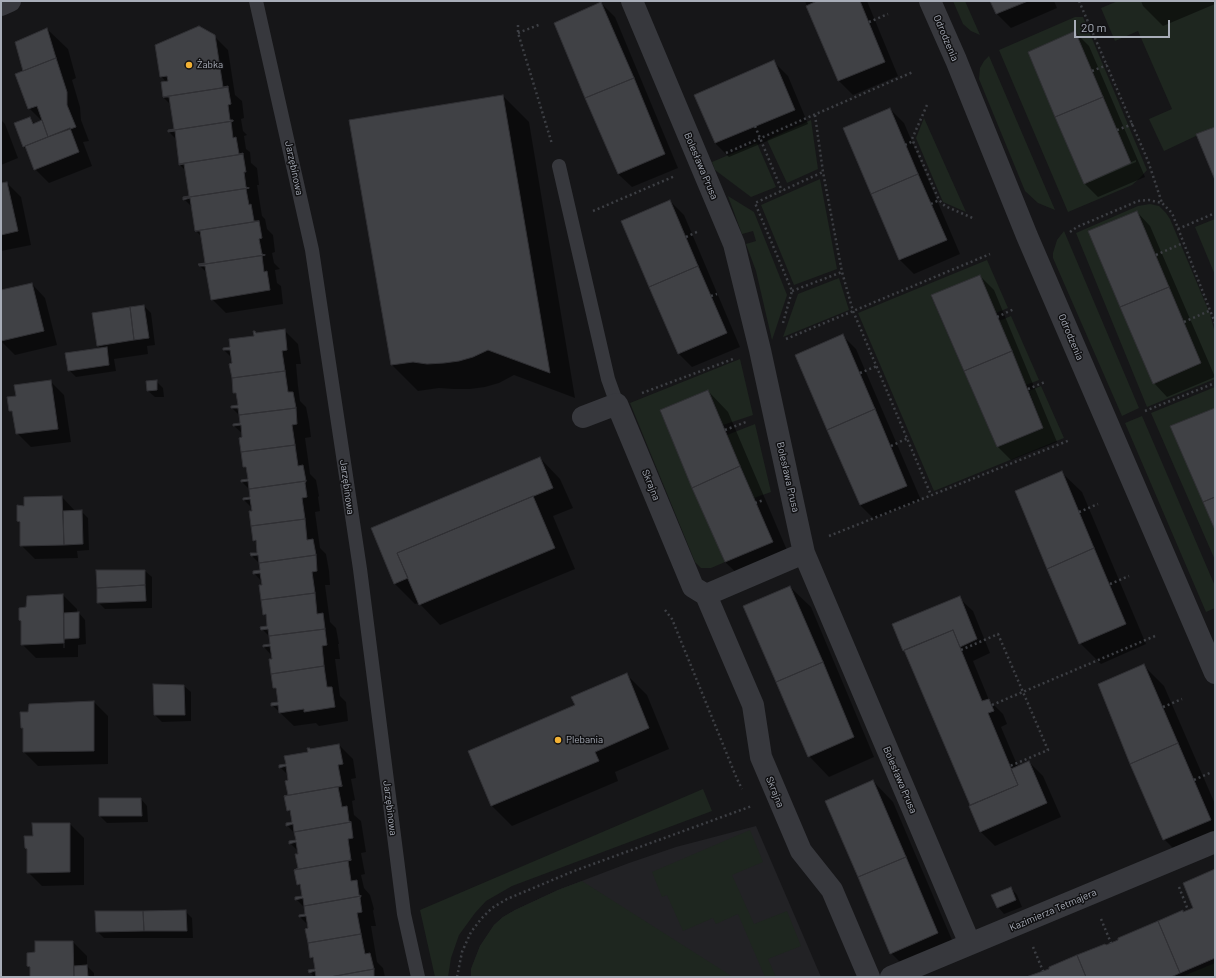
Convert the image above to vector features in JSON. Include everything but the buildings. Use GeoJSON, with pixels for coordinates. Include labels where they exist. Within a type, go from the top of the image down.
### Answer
{"type":"FeatureCollection","features":[{"type":"Feature","properties":{"kind":"street"},"geometry":{"type":"LineString","coordinates":[[1,5],[10,1]]}},
{"type":"Feature","properties":{"kind":"street","name":"Bolesława Prusa"},"geometry":{"type":"LineString","coordinates":[[632,1],[699,164],[734,244],[768,347],[804,553],[970,944]]}},
{"type":"Feature","properties":{"kind":"street","name":"Odrodzenia"},"geometry":{"type":"LineString","coordinates":[[930,1],[956,60],[1027,236],[1215,672]]}},
{"type":"Feature","properties":{"kind":"street"},"geometry":{"type":"LineString","coordinates":[[583,417],[618,404]]}},
{"type":"Feature","properties":{"kind":"street","name":"Skrajna"},"geometry":{"type":"LineString","coordinates":[[618,404],[693,587],[706,595],[753,705],[761,758],[779,801],[801,851],[832,890],[870,977]]}},
{"type":"Feature","properties":{"kind":"street"},"geometry":{"type":"LineString","coordinates":[[706,595],[804,553]]}},
{"type":"Feature","properties":{"kind":"street","name":"Kazimierza Tetmajera"},"geometry":{"type":"LineString","coordinates":[[891,977],[1215,842]]}},
{"type":"Feature","properties":{"kind":"lane","name":"Jarzębinowa"},"geometry":{"type":"LineString","coordinates":[[256,1],[312,250],[360,569],[404,914],[418,977]]}},
{"type":"Feature","properties":{"kind":"lane"},"geometry":{"type":"LineString","coordinates":[[559,166],[608,379],[618,404]]}},
{"type":"Feature","properties":{"kind":"path"},"geometry":{"type":"LineString","coordinates":[[1079,1],[1133,124],[1148,161],[1162,204]]}},
{"type":"Feature","properties":{"kind":"path"},"geometry":{"type":"LineString","coordinates":[[869,22],[888,14]]}},
{"type":"Feature","properties":{"kind":"path"},"geometry":{"type":"LineString","coordinates":[[518,33],[541,24]]}},
{"type":"Feature","properties":{"kind":"path"},"geometry":{"type":"LineString","coordinates":[[518,25],[518,33],[559,166]]}},
{"type":"Feature","properties":{"kind":"path"},"geometry":{"type":"LineString","coordinates":[[1092,71],[1107,65]]}},
{"type":"Feature","properties":{"kind":"path"},"geometry":{"type":"LineString","coordinates":[[699,164],[913,72]]}},
{"type":"Feature","properties":{"kind":"path"},"geometry":{"type":"LineString","coordinates":[[927,105],[912,139],[939,200],[944,206],[975,219]]}},
{"type":"Feature","properties":{"kind":"path"},"geometry":{"type":"LineString","coordinates":[[815,115],[823,172],[842,272],[854,311],[931,495]]}},
{"type":"Feature","properties":{"kind":"path"},"geometry":{"type":"LineString","coordinates":[[1117,130],[1133,124]]}},
{"type":"Feature","properties":{"kind":"path"},"geometry":{"type":"LineString","coordinates":[[755,126],[782,191]]}},
{"type":"Feature","properties":{"kind":"path"},"geometry":{"type":"LineString","coordinates":[[905,145],[913,141]]}},
{"type":"Feature","properties":{"kind":"path"},"geometry":{"type":"LineString","coordinates":[[792,291],[755,203],[823,172]]}},
{"type":"Feature","properties":{"kind":"path"},"geometry":{"type":"LineString","coordinates":[[571,218],[582,216],[677,175]]}},
{"type":"Feature","properties":{"kind":"path"},"geometry":{"type":"LineString","coordinates":[[931,204],[939,200]]}},
{"type":"Feature","properties":{"kind":"path"},"geometry":{"type":"LineString","coordinates":[[1070,232],[1138,201],[1149,200],[1162,204],[1172,213],[1215,323]]}},
{"type":"Feature","properties":{"kind":"path"},"geometry":{"type":"LineString","coordinates":[[1178,229],[1215,213]]}},
{"type":"Feature","properties":{"kind":"path"},"geometry":{"type":"LineString","coordinates":[[1156,255],[1183,243]]}},
{"type":"Feature","properties":{"kind":"path"},"geometry":{"type":"LineString","coordinates":[[768,347],[990,254]]}},
{"type":"Feature","properties":{"kind":"path"},"geometry":{"type":"LineString","coordinates":[[768,347],[792,291],[842,272]]}},
{"type":"Feature","properties":{"kind":"path"},"geometry":{"type":"LineString","coordinates":[[997,317],[1014,309]]}},
{"type":"Feature","properties":{"kind":"path"},"geometry":{"type":"LineString","coordinates":[[1184,322],[1210,310]]}},
{"type":"Feature","properties":{"kind":"path"},"geometry":{"type":"LineString","coordinates":[[639,394],[736,358]]}},
{"type":"Feature","properties":{"kind":"path"},"geometry":{"type":"LineString","coordinates":[[860,373],[877,366]]}},
{"type":"Feature","properties":{"kind":"path"},"geometry":{"type":"LineString","coordinates":[[1028,389],[1045,382]]}},
{"type":"Feature","properties":{"kind":"path"},"geometry":{"type":"LineString","coordinates":[[1145,411],[1215,383]]}},
{"type":"Feature","properties":{"kind":"path"},"geometry":{"type":"LineString","coordinates":[[725,430],[751,420]]}},
{"type":"Feature","properties":{"kind":"path"},"geometry":{"type":"LineString","coordinates":[[891,446],[908,438]]}},
{"type":"Feature","properties":{"kind":"path"},"geometry":{"type":"LineString","coordinates":[[825,538],[1070,440]]}},
{"type":"Feature","properties":{"kind":"path"},"geometry":{"type":"LineString","coordinates":[[1079,512],[1098,504]]}},
{"type":"Feature","properties":{"kind":"path"},"geometry":{"type":"LineString","coordinates":[[1110,584],[1129,576]]}},
{"type":"Feature","properties":{"kind":"path"},"geometry":{"type":"LineString","coordinates":[[665,610],[672,619],[737,779],[744,792]]}},
{"type":"Feature","properties":{"kind":"path"},"geometry":{"type":"LineString","coordinates":[[961,650],[998,634],[1048,750],[1010,766]]}},
{"type":"Feature","properties":{"kind":"path"},"geometry":{"type":"LineString","coordinates":[[992,705],[1154,636]]}},
{"type":"Feature","properties":{"kind":"path"},"geometry":{"type":"LineString","coordinates":[[1163,708],[1182,699]]}},
{"type":"Feature","properties":{"kind":"path"},"geometry":{"type":"LineString","coordinates":[[1194,780],[1212,772]]}},
{"type":"Feature","properties":{"kind":"path"},"geometry":{"type":"LineString","coordinates":[[457,977],[462,952],[471,932],[492,908],[507,899],[574,871],[751,806]]}},
{"type":"Feature","properties":{"kind":"path"},"geometry":{"type":"LineString","coordinates":[[1178,886],[1188,910]]}},
{"type":"Feature","properties":{"kind":"path"},"geometry":{"type":"LineString","coordinates":[[1098,913],[1111,943]]}},
{"type":"Feature","properties":{"kind":"path"},"geometry":{"type":"LineString","coordinates":[[1030,941],[1043,972]]}},
{"type":"Feature","properties":{"kind":"shaded area"},"geometry":{"type":"Polygon","coordinates":[[[953,1],[965,1],[980,35],[971,31],[963,24],[953,1]]]}},
{"type":"Feature","properties":{"kind":"shaded area"},"geometry":{"type":"Polygon","coordinates":[[[1118,1],[1215,1],[1215,127],[1164,151],[1149,119],[1172,109],[1138,31],[1115,41],[1101,8],[1118,1]]]}},
{"type":"Feature","properties":{"kind":"shaded area"},"geometry":{"type":"Polygon","coordinates":[[[1075,17],[1083,17],[1147,170],[1132,185],[1068,212],[999,50],[1075,17]]]}},
{"type":"Feature","properties":{"kind":"shaded area"},"geometry":{"type":"Polygon","coordinates":[[[989,56],[1055,210],[1038,203],[1025,191],[979,79],[980,68],[989,56]]]}},
{"type":"Feature","properties":{"kind":"shaded area"},"geometry":{"type":"Polygon","coordinates":[[[924,118],[966,212],[943,202],[916,138],[924,118]]]}},
{"type":"Feature","properties":{"kind":"shaded area"},"geometry":{"type":"Polygon","coordinates":[[[811,120],[818,169],[787,183],[767,140],[811,120]]]}},
{"type":"Feature","properties":{"kind":"shaded area"},"geometry":{"type":"Polygon","coordinates":[[[757,143],[776,187],[751,197],[715,170],[712,162],[757,143]]]}},
{"type":"Feature","properties":{"kind":"shaded area"},"geometry":{"type":"Polygon","coordinates":[[[820,179],[837,269],[794,285],[761,205],[820,179]]]}},
{"type":"Feature","properties":{"kind":"shaded area"},"geometry":{"type":"Polygon","coordinates":[[[728,196],[754,212],[787,295],[772,340],[756,271],[746,244],[756,241],[753,231],[742,234],[728,196]]]}},
{"type":"Feature","properties":{"kind":"shaded area"},"geometry":{"type":"Polygon","coordinates":[[[1150,204],[1159,206],[1170,219],[1210,314],[1215,333],[1215,379],[1147,407],[1076,233],[1138,206],[1150,204]]]}},
{"type":"Feature","properties":{"kind":"shaded area"},"geometry":{"type":"Polygon","coordinates":[[[1215,219],[1215,275],[1195,227],[1215,219]]]}},
{"type":"Feature","properties":{"kind":"shaded area"},"geometry":{"type":"Polygon","coordinates":[[[1064,231],[1139,408],[1122,416],[1053,258],[1057,240],[1064,231]]]}},
{"type":"Feature","properties":{"kind":"shaded area"},"geometry":{"type":"Polygon","coordinates":[[[987,260],[1008,308],[996,313],[931,296],[997,447],[1043,428],[1029,391],[1041,386],[1064,438],[934,491],[858,313],[987,260]]]}},
{"type":"Feature","properties":{"kind":"shaded area"},"geometry":{"type":"Polygon","coordinates":[[[839,278],[849,310],[783,337],[798,294],[839,278]]]}},
{"type":"Feature","properties":{"kind":"shaded area"},"geometry":{"type":"Polygon","coordinates":[[[1011,316],[1039,380],[1026,385],[999,321],[1011,316]]]}},
{"type":"Feature","properties":{"kind":"shaded area"},"geometry":{"type":"Polygon","coordinates":[[[740,359],[753,415],[723,425],[708,390],[660,411],[725,562],[711,568],[701,568],[695,562],[630,403],[740,359]]]}},
{"type":"Feature","properties":{"kind":"shaded area"},"geometry":{"type":"Polygon","coordinates":[[[1215,387],[1215,560],[1151,413],[1215,387]]]}},
{"type":"Feature","properties":{"kind":"shaded area"},"geometry":{"type":"Polygon","coordinates":[[[1142,416],[1215,586],[1215,608],[1206,612],[1125,423],[1142,416]]]}},
{"type":"Feature","properties":{"kind":"shaded area"},"geometry":{"type":"Polygon","coordinates":[[[755,424],[771,492],[754,498],[727,435],[755,424]]]}},
{"type":"Feature","properties":{"kind":"shaded area"},"geometry":{"type":"Polygon","coordinates":[[[703,789],[712,811],[512,886],[486,901],[459,935],[451,958],[448,977],[435,977],[420,910],[703,789]]]}},
{"type":"Feature","properties":{"kind":"shaded area"},"geometry":{"type":"Polygon","coordinates":[[[756,826],[821,977],[471,977],[471,969],[480,946],[494,925],[503,917],[515,910],[558,890],[629,863],[676,847],[756,826]]]}},
{"type":"Feature","properties":{"kind":"shaded area"},"geometry":{"type":"Polygon","coordinates":[[[750,830],[763,862],[732,875],[754,924],[787,911],[801,946],[768,959],[776,977],[765,977],[738,914],[716,924],[713,918],[683,931],[667,895],[662,897],[652,872],[750,830]]]}},
{"type":"Feature","properties":{"kind":"shaded area"},"geometry":{"type":"Polygon","coordinates":[[[582,881],[733,977],[471,977],[471,969],[480,946],[494,925],[503,917],[558,890],[582,881]]]}},
{"type":"Feature","properties":{"kind":"shaded area"},"geometry":{"type":"Polygon","coordinates":[[[1215,963],[1215,977],[1181,977],[1215,963]]]}},
{"type":"Feature","properties":{"kind":"place","name":"Żabka"},"geometry":{"type":"Point","coordinates":[189,65]}},
{"type":"Feature","properties":{"kind":"place","name":"Plebania"},"geometry":{"type":"Point","coordinates":[558,740]}}]}
